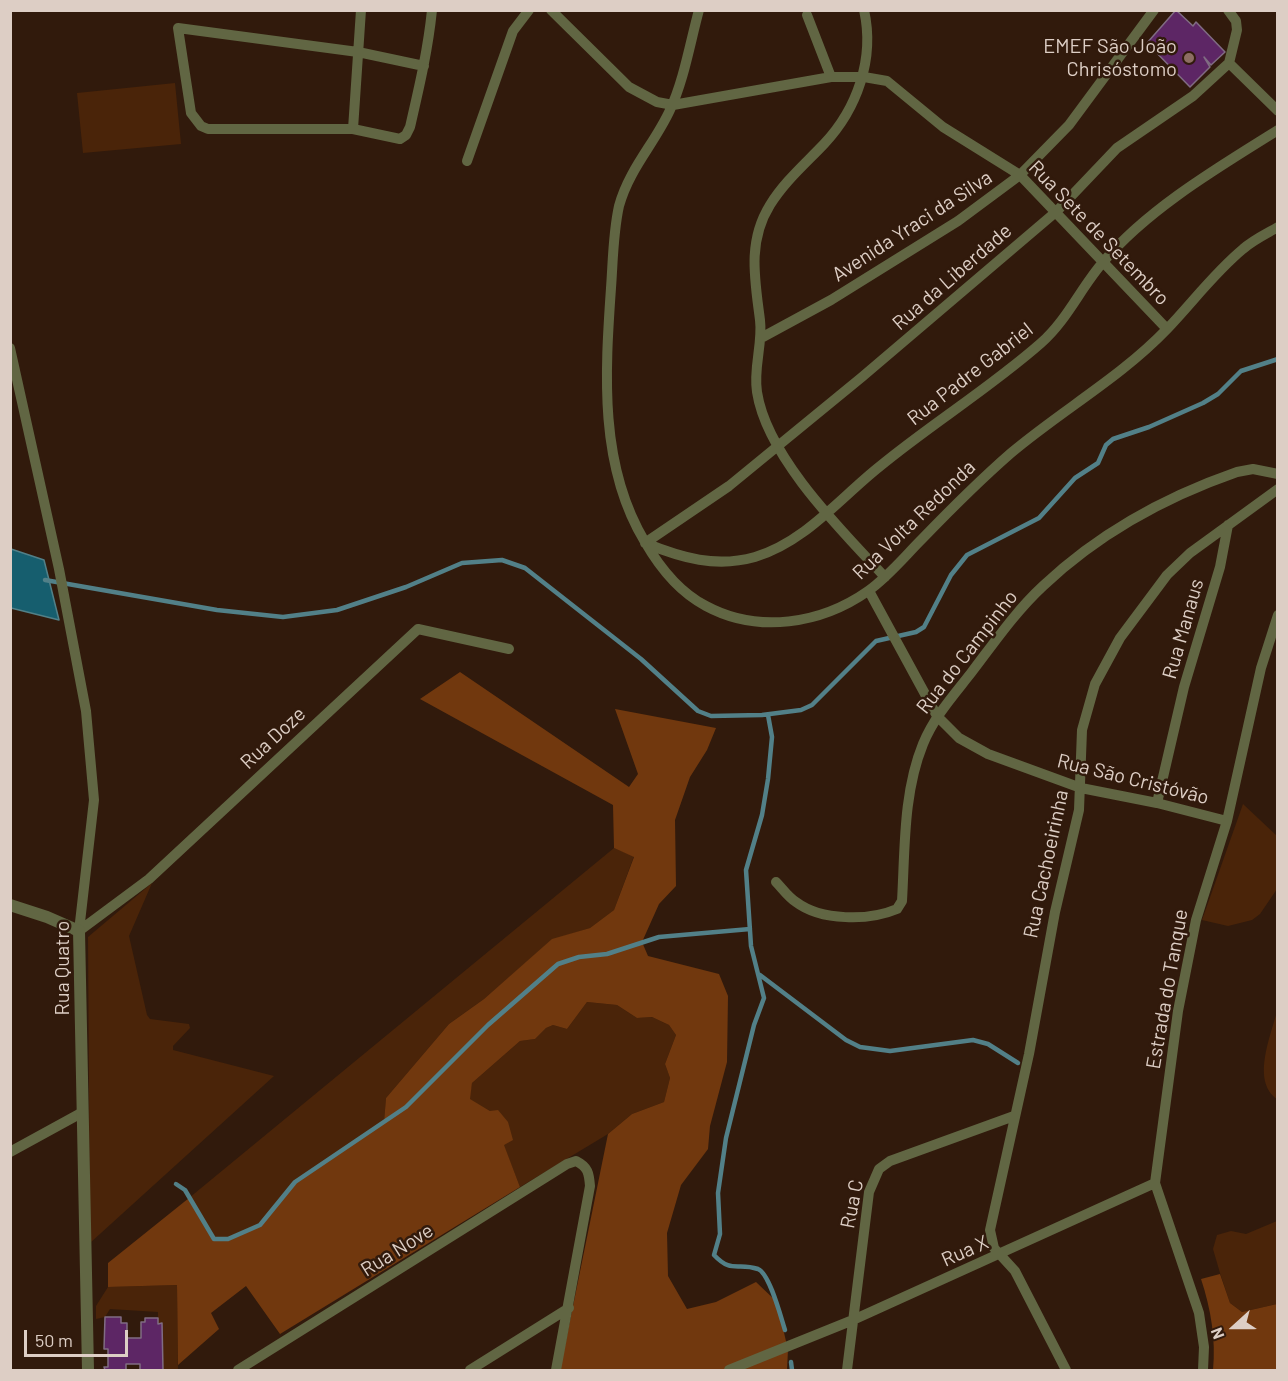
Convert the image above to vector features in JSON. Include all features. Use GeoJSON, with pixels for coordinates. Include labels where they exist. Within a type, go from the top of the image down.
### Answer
{"type":"FeatureCollection","features":[{"type":"Feature","properties":{"kind":"street"},"geometry":{"type":"LineString","coordinates":[[353,129],[361,10]]}},
{"type":"Feature","properties":{"kind":"street"},"geometry":{"type":"LineString","coordinates":[[424,66],[358,52],[178,28],[191,113],[208,129],[353,129],[400,139],[410,128],[424,66],[432,10]]}},
{"type":"Feature","properties":{"kind":"street"},"geometry":{"type":"LineString","coordinates":[[467,160],[513,31],[529,10]]}},
{"type":"Feature","properties":{"kind":"street"},"geometry":{"type":"LineString","coordinates":[[550,10],[629,87],[649,99],[673,105]]}},
{"type":"Feature","properties":{"kind":"street","name":"Rua Volta Redonda"},"geometry":{"type":"LineString","coordinates":[[699,10],[673,105],[661,128],[634,168],[619,207],[614,233],[606,338],[608,415],[612,452],[625,503],[645,543],[656,562],[689,596],[719,613],[763,622],[808,619],[838,609],[869,591],[1010,454],[1071,406],[1110,380],[1167,329],[1243,249],[1278,227]]}},
{"type":"Feature","properties":{"kind":"street"},"geometry":{"type":"LineString","coordinates":[[864,10],[866,49],[864,76],[844,116],[826,142],[779,192],[757,231],[754,258],[761,338],[756,391],[763,413],[779,445],[826,513],[885,577]]}},
{"type":"Feature","properties":{"kind":"street","name":"Avenida Yraci da Silva"},"geometry":{"type":"LineString","coordinates":[[761,338],[831,300],[958,221],[1020,175],[1070,125],[1154,10]]}},
{"type":"Feature","properties":{"kind":"street"},"geometry":{"type":"LineString","coordinates":[[1228,10],[1236,21],[1237,30],[1229,63],[1278,111]]}},
{"type":"Feature","properties":{"kind":"street"},"geometry":{"type":"LineString","coordinates":[[807,15],[831,77]]}},
{"type":"Feature","properties":{"kind":"street","name":"Rua da Liberdade"},"geometry":{"type":"LineString","coordinates":[[645,543],[729,486],[779,445],[922,327],[1056,211],[1117,148],[1193,96],[1229,63]]}},
{"type":"Feature","properties":{"kind":"street","name":"Rua Sete de Setembro"},"geometry":{"type":"LineString","coordinates":[[673,105],[831,77],[864,76],[887,81],[943,127],[1020,175],[1167,329]]}},
{"type":"Feature","properties":{"kind":"street","name":"Rua Padre Gabriel"},"geometry":{"type":"LineString","coordinates":[[645,543],[693,561],[735,561],[756,557],[795,538],[878,467],[1043,342],[1078,301],[1104,261],[1176,198],[1278,130]]}},
{"type":"Feature","properties":{"kind":"street","name":"Rua Quatro"},"geometry":{"type":"LineString","coordinates":[[10,348],[59,569],[86,711],[94,800],[79,931],[88,1371]]}},
{"type":"Feature","properties":{"kind":"street","name":"Rua do Campinho"},"geometry":{"type":"LineString","coordinates":[[776,882],[795,902],[813,912],[848,917],[897,909],[902,901],[909,797],[922,745],[937,716],[1004,628],[1042,587],[1098,541],[1145,510],[1211,481],[1253,469],[1278,474]]}},
{"type":"Feature","properties":{"kind":"street"},"geometry":{"type":"LineString","coordinates":[[1228,525],[1278,489]]}},
{"type":"Feature","properties":{"kind":"street","name":"Rua Cachoeirinha"},"geometry":{"type":"LineString","coordinates":[[999,1255],[994,1248],[990,1230],[1081,788],[1082,730],[1088,706],[1104,666],[1120,638],[1167,575],[1190,553],[1228,525]]}},
{"type":"Feature","properties":{"kind":"street","name":"Rua Manaus"},"geometry":{"type":"LineString","coordinates":[[1157,803],[1184,687],[1220,567],[1228,525]]}},
{"type":"Feature","properties":{"kind":"street","name":"Rua São Cristóvão"},"geometry":{"type":"LineString","coordinates":[[869,591],[937,716],[948,729],[971,746],[1081,788],[1157,803],[1227,821]]}},
{"type":"Feature","properties":{"kind":"street","name":"Estrada do Tanque"},"geometry":{"type":"LineString","coordinates":[[1203,1371],[1204,1347],[1199,1313],[1155,1183],[1178,1011],[1196,920],[1227,821],[1261,668],[1278,615]]}},
{"type":"Feature","properties":{"kind":"street","name":"Rua Doze"},"geometry":{"type":"LineString","coordinates":[[79,931],[149,879],[418,629],[509,649]]}},
{"type":"Feature","properties":{"kind":"street"},"geometry":{"type":"LineString","coordinates":[[10,905],[47,917],[79,931]]}},
{"type":"Feature","properties":{"kind":"street"},"geometry":{"type":"LineString","coordinates":[[10,1152],[83,1112]]}},
{"type":"Feature","properties":{"kind":"street","name":"Rua C"},"geometry":{"type":"LineString","coordinates":[[847,1371],[869,1192],[879,1170],[890,1161],[1014,1116]]}},
{"type":"Feature","properties":{"kind":"street","name":"Rua Nove"},"geometry":{"type":"LineString","coordinates":[[238,1371],[567,1164],[576,1161],[584,1165],[590,1173],[590,1186],[569,1308]]}},
{"type":"Feature","properties":{"kind":"street","name":"Rua X"},"geometry":{"type":"LineString","coordinates":[[729,1371],[853,1320],[1155,1183]]}},
{"type":"Feature","properties":{"kind":"street"},"geometry":{"type":"LineString","coordinates":[[999,1255],[1016,1271],[1066,1371]]}},
{"type":"Feature","properties":{"kind":"street"},"geometry":{"type":"LineString","coordinates":[[470,1371],[569,1308]]}},
{"type":"Feature","properties":{"kind":"street"},"geometry":{"type":"LineString","coordinates":[[556,1371],[569,1308]]}},
{"type":"Feature","properties":{"kind":"shaded area"},"geometry":{"type":"Polygon","coordinates":[[[175,83],[181,144],[83,153],[77,93],[175,83]]]}},
{"type":"Feature","properties":{"kind":"shaded area"},"geometry":{"type":"Polygon","coordinates":[[[460,672],[629,787],[638,774],[615,709],[716,728],[707,750],[690,777],[675,820],[676,886],[659,904],[642,942],[648,956],[719,974],[728,996],[727,1062],[710,1126],[708,1149],[681,1185],[667,1233],[668,1276],[687,1309],[716,1302],[756,1282],[777,1302],[788,1350],[787,1370],[560,1370],[608,1134],[632,1114],[664,1102],[670,1078],[665,1064],[676,1035],[669,1025],[652,1017],[637,1018],[617,1005],[587,1002],[567,1029],[553,1025],[546,1028],[535,1039],[520,1041],[472,1083],[470,1099],[490,1111],[498,1110],[508,1122],[513,1140],[504,1145],[520,1187],[280,1334],[246,1286],[211,1313],[219,1329],[178,1365],[177,1285],[108,1287],[108,1263],[189,1198],[214,1239],[228,1239],[260,1225],[285,1193],[304,1174],[384,1122],[386,1098],[449,1024],[484,999],[552,939],[590,928],[614,910],[634,857],[614,848],[613,805],[420,699],[460,672]]]}},
{"type":"Feature","properties":{"kind":"shaded area"},"geometry":{"type":"Polygon","coordinates":[[[1243,804],[1277,836],[1277,889],[1260,914],[1252,920],[1228,926],[1202,920],[1243,804]]]}},
{"type":"Feature","properties":{"kind":"shaded area"},"geometry":{"type":"Polygon","coordinates":[[[614,848],[634,856],[614,910],[590,928],[552,940],[484,999],[449,1024],[386,1098],[384,1122],[304,1174],[285,1193],[260,1225],[228,1239],[214,1239],[189,1198],[614,848]]]}},
{"type":"Feature","properties":{"kind":"shaded area"},"geometry":{"type":"Polygon","coordinates":[[[152,883],[129,936],[147,1015],[150,1019],[189,1024],[190,1028],[173,1046],[173,1050],[274,1076],[90,1243],[88,937],[152,883]]]}},
{"type":"Feature","properties":{"kind":"shaded area"},"geometry":{"type":"Polygon","coordinates":[[[587,1002],[617,1005],[637,1018],[652,1017],[669,1025],[676,1035],[665,1064],[670,1078],[664,1102],[632,1114],[608,1134],[520,1187],[490,1111],[469,1099],[472,1083],[520,1041],[535,1039],[546,1028],[553,1025],[567,1029],[587,1002]]]}},
{"type":"Feature","properties":{"kind":"shaded area"},"geometry":{"type":"Polygon","coordinates":[[[1277,1011],[1277,1099],[1269,1091],[1264,1070],[1277,1011]]]}},
{"type":"Feature","properties":{"kind":"shaded area"},"geometry":{"type":"Polygon","coordinates":[[[1277,1221],[1277,1304],[1242,1312],[1230,1303],[1220,1273],[1213,1249],[1217,1235],[1231,1231],[1246,1234],[1277,1221]]]}},
{"type":"Feature","properties":{"kind":"shaded area"},"geometry":{"type":"Polygon","coordinates":[[[1220,1274],[1230,1303],[1242,1312],[1277,1304],[1277,1370],[1213,1370],[1212,1325],[1201,1279],[1220,1274]]]}},
{"type":"Feature","properties":{"kind":"shaded area"},"geometry":{"type":"Polygon","coordinates":[[[177,1285],[178,1370],[163,1370],[162,1324],[158,1323],[158,1312],[110,1309],[105,1317],[96,1319],[96,1306],[108,1287],[177,1285]]]}},
{"type":"Feature","properties":{"kind":"water"},"geometry":{"type":"Polygon","coordinates":[[[11,549],[44,560],[59,620],[11,608],[11,549]]]}},
{"type":"Feature","properties":{"kind":"building","name":"EMEF São João Chrisóstomo"},"geometry":{"type":"Polygon","coordinates":[[[1176,10],[1193,26],[1196,22],[1225,52],[1211,65],[1204,57],[1210,67],[1190,87],[1147,43],[1176,10]]]}},
{"type":"Feature","properties":{"kind":"building"},"geometry":{"type":"Polygon","coordinates":[[[105,1317],[121,1317],[121,1323],[127,1323],[127,1338],[141,1338],[141,1322],[145,1322],[145,1318],[158,1318],[158,1324],[162,1323],[163,1370],[140,1370],[140,1364],[126,1364],[126,1370],[105,1370],[104,1367],[108,1367],[108,1349],[104,1349],[105,1317]]]}},
{"type":"Feature","properties":{"kind":"waterway"},"geometry":{"type":"LineString","coordinates":[[45,580],[217,610],[283,617],[337,610],[406,587],[462,563],[502,560],[525,568],[641,659],[698,711],[711,716],[762,715],[801,710],[812,705],[876,641],[916,632],[924,627],[951,575],[967,555],[1039,518],[1075,478],[1098,463],[1106,445],[1113,439],[1149,427],[1203,403],[1218,394],[1241,371],[1278,359]]}},
{"type":"Feature","properties":{"kind":"waterway"},"geometry":{"type":"LineString","coordinates":[[768,715],[772,737],[768,779],[762,815],[746,870],[751,946],[764,998],[754,1025],[726,1138],[718,1193],[720,1234],[714,1255],[730,1266],[751,1267],[762,1273],[771,1287],[785,1330]]}},
{"type":"Feature","properties":{"kind":"waterway"},"geometry":{"type":"LineString","coordinates":[[176,1184],[185,1190],[214,1239],[228,1239],[260,1225],[295,1182],[406,1107],[488,1025],[558,964],[579,957],[607,954],[659,937],[750,929]]}},
{"type":"Feature","properties":{"kind":"waterway"},"geometry":{"type":"LineString","coordinates":[[760,975],[846,1040],[860,1047],[890,1051],[973,1040],[988,1044],[1018,1063]]}},
{"type":"Feature","properties":{"kind":"waterway"},"geometry":{"type":"LineString","coordinates":[[791,1362],[792,1370]]}},
{"type":"Feature","properties":{"kind":"place","name":"EMEF São João Chrisóstomo"},"geometry":{"type":"Point","coordinates":[1189,58]}}]}
